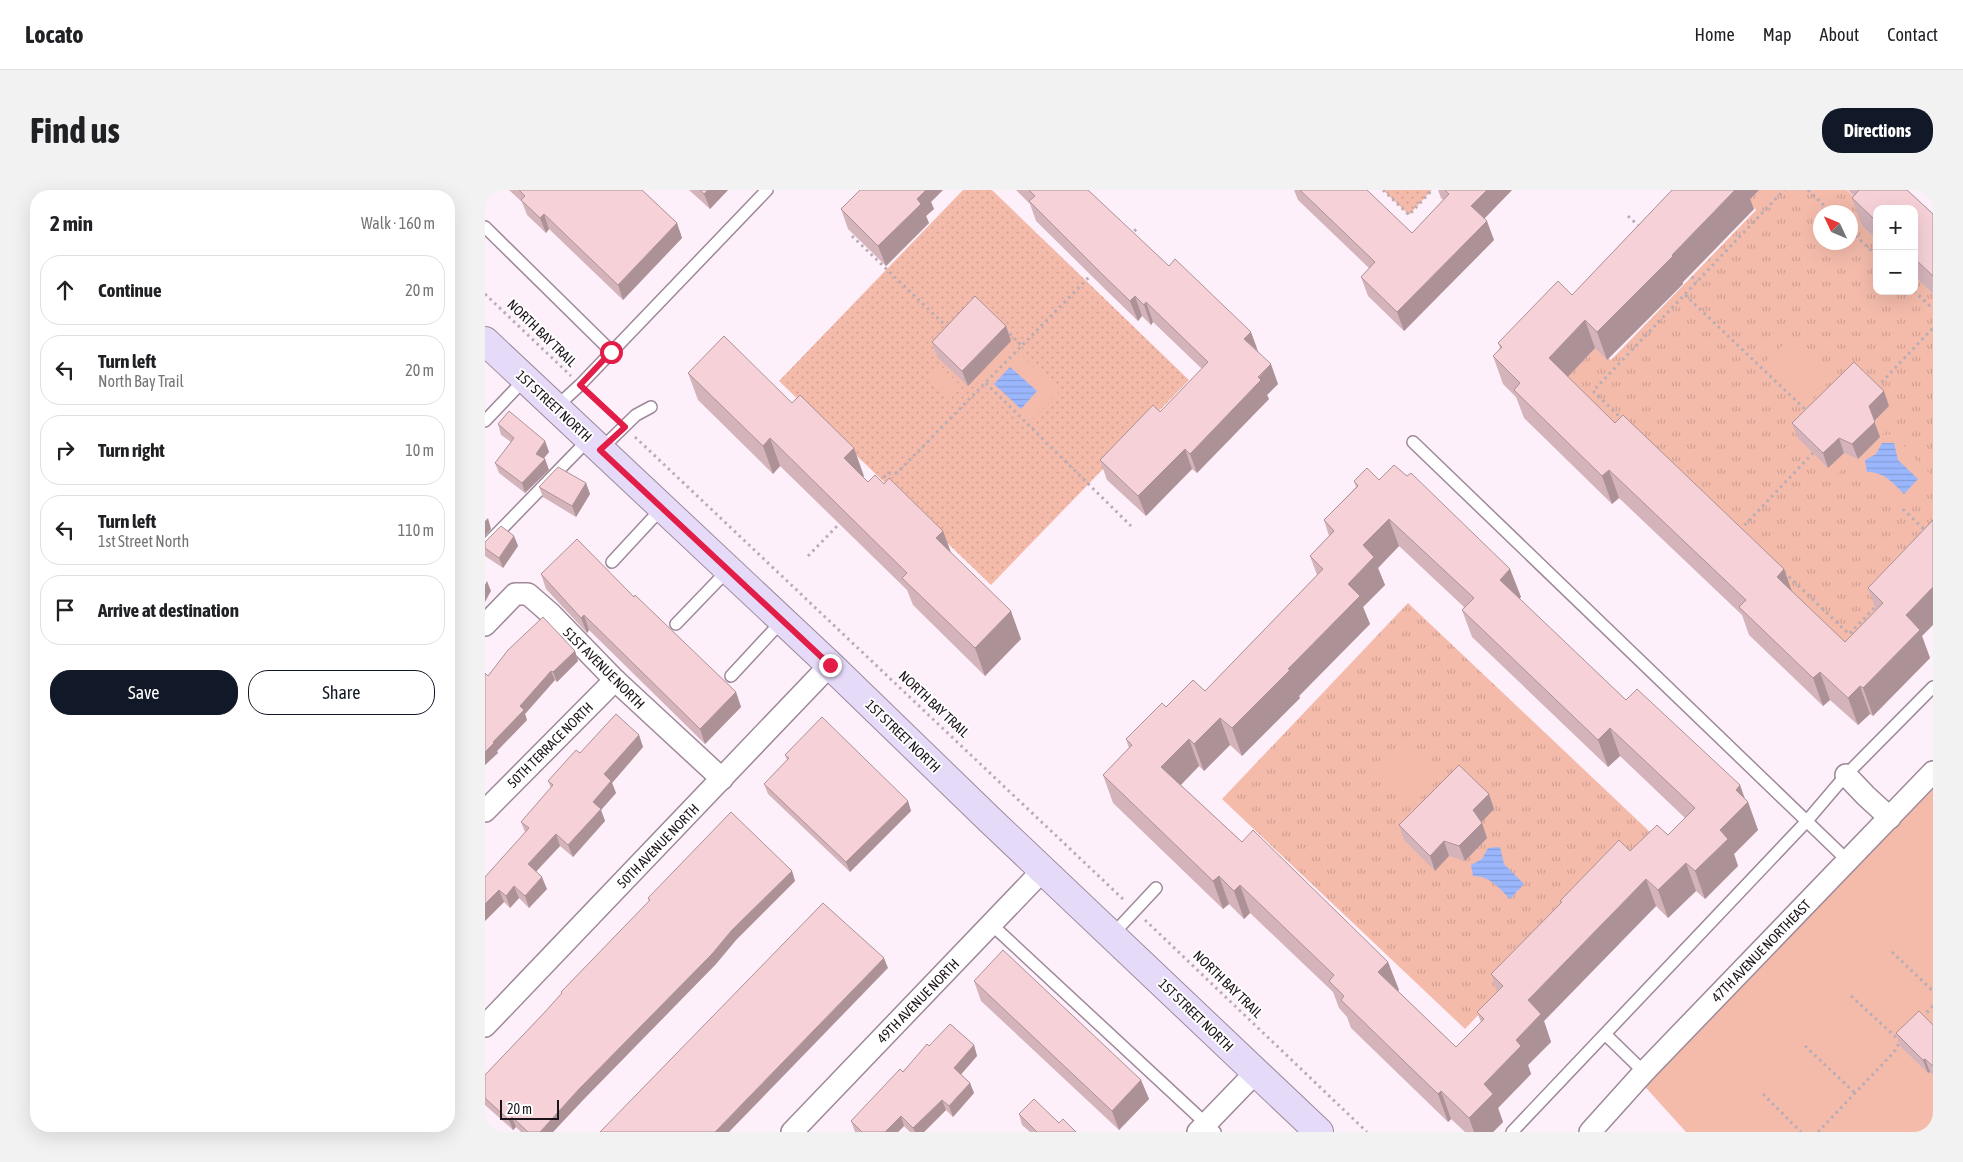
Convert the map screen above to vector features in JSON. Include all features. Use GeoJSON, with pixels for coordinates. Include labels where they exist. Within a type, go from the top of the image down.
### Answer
{"type":"FeatureCollection","features":[{"type":"Feature","properties":{"kind":"street","name":"1ST STREET NORTH"},"geometry":{"type":"LineString","coordinates":[[485,341],[830,665],[990,820],[1044,869],[1319,1132]]}},
{"type":"Feature","properties":{"kind":"street","name":"51ST AVENUE NORTH"},"geometry":{"type":"LineString","coordinates":[[485,625],[515,594],[528,594],[551,614],[615,680],[722,779]]}},
{"type":"Feature","properties":{"kind":"street","name":"50TH AVENUE NORTH"},"geometry":{"type":"LineString","coordinates":[[485,1026],[830,665]]}},
{"type":"Feature","properties":{"kind":"street","name":"50TH TERRACE NORTH"},"geometry":{"type":"LineString","coordinates":[[485,811],[615,680]]}},
{"type":"Feature","properties":{"kind":"street","name":"47TH AVENUE NORTHEAST"},"geometry":{"type":"LineString","coordinates":[[1590,1132],[1644,1072],[1933,772]]}},
{"type":"Feature","properties":{"kind":"street"},"geometry":{"type":"LineString","coordinates":[[1846,775],[1890,818]]}},
{"type":"Feature","properties":{"kind":"street","name":"49TH AVENUE NORTH"},"geometry":{"type":"LineString","coordinates":[[792,1132],[1044,869]]}},
{"type":"Feature","properties":{"kind":"street"},"geometry":{"type":"LineString","coordinates":[[1206,1129],[1256,1072]]}},
{"type":"Feature","properties":{"kind":"lane"},"geometry":{"type":"LineString","coordinates":[[555,408],[580,385],[767,190]]}},
{"type":"Feature","properties":{"kind":"lane"},"geometry":{"type":"LineString","coordinates":[[485,227],[611,352]]}},
{"type":"Feature","properties":{"kind":"lane"},"geometry":{"type":"LineString","coordinates":[[485,421],[525,379]]}},
{"type":"Feature","properties":{"kind":"lane"},"geometry":{"type":"LineString","coordinates":[[485,546],[595,445],[625,427],[636,415],[651,407]]}},
{"type":"Feature","properties":{"kind":"lane"},"geometry":{"type":"LineString","coordinates":[[1413,442],[1805,822],[1848,861]]}},
{"type":"Feature","properties":{"kind":"lane"},"geometry":{"type":"LineString","coordinates":[[612,562],[662,508]]}},
{"type":"Feature","properties":{"kind":"lane"},"geometry":{"type":"LineString","coordinates":[[676,624],[728,570]]}},
{"type":"Feature","properties":{"kind":"lane"},"geometry":{"type":"LineString","coordinates":[[731,676],[782,621]]}},
{"type":"Feature","properties":{"kind":"lane"},"geometry":{"type":"LineString","coordinates":[[1512,1132],[1805,822],[1846,775],[1933,687]]}},
{"type":"Feature","properties":{"kind":"lane"},"geometry":{"type":"LineString","coordinates":[[1112,935],[1156,888]]}},
{"type":"Feature","properties":{"kind":"lane"},"geometry":{"type":"LineString","coordinates":[[991,924],[1206,1129]]}},
{"type":"Feature","properties":{"kind":"lane"},"geometry":{"type":"LineString","coordinates":[[1605,1035],[1644,1072]]}},
{"type":"Feature","properties":{"kind":"path"},"geometry":{"type":"LineString","coordinates":[[1383,190],[1409,214],[1432,190]]}},
{"type":"Feature","properties":{"kind":"path"},"geometry":{"type":"LineString","coordinates":[[1628,425],[1593,392],[1784,190]]}},
{"type":"Feature","properties":{"kind":"path"},"geometry":{"type":"LineString","coordinates":[[1808,190],[1824,205]]}},
{"type":"Feature","properties":{"kind":"path"},"geometry":{"type":"LineString","coordinates":[[1628,216],[1642,229]]}},
{"type":"Feature","properties":{"kind":"path"},"geometry":{"type":"LineString","coordinates":[[1125,241],[1138,227]]}},
{"type":"Feature","properties":{"kind":"path"},"geometry":{"type":"LineString","coordinates":[[852,236],[955,335]]}},
{"type":"Feature","properties":{"kind":"path"},"geometry":{"type":"LineString","coordinates":[[1858,238],[1873,252]]}},
{"type":"Feature","properties":{"kind":"path"},"geometry":{"type":"LineString","coordinates":[[1684,268],[1697,282]]}},
{"type":"Feature","properties":{"kind":"path"},"geometry":{"type":"LineString","coordinates":[[874,487],[888,473],[897,474],[1097,269]]}},
{"type":"Feature","properties":{"kind":"path","name":"NORTH BAY TRAIL"},"geometry":{"type":"LineString","coordinates":[[485,294],[1367,1132]]}},
{"type":"Feature","properties":{"kind":"path"},"geometry":{"type":"LineString","coordinates":[[1685,295],[1809,414]]}},
{"type":"Feature","properties":{"kind":"path"},"geometry":{"type":"LineString","coordinates":[[1918,295],[1933,309]]}},
{"type":"Feature","properties":{"kind":"path"},"geometry":{"type":"LineString","coordinates":[[1003,326],[1022,346]]}},
{"type":"Feature","properties":{"kind":"path"},"geometry":{"type":"LineString","coordinates":[[1873,391],[1933,328]]}},
{"type":"Feature","properties":{"kind":"path"},"geometry":{"type":"LineString","coordinates":[[986,383],[1131,526]]}},
{"type":"Feature","properties":{"kind":"path"},"geometry":{"type":"LineString","coordinates":[[1740,531],[1813,453]]}},
{"type":"Feature","properties":{"kind":"path"},"geometry":{"type":"LineString","coordinates":[[1903,509],[1933,538]]}},
{"type":"Feature","properties":{"kind":"path"},"geometry":{"type":"LineString","coordinates":[[807,556],[848,515]]}},
{"type":"Feature","properties":{"kind":"path"},"geometry":{"type":"LineString","coordinates":[[1733,524],[1747,537]]}},
{"type":"Feature","properties":{"kind":"path"},"geometry":{"type":"LineString","coordinates":[[1781,570],[1849,634],[1881,600]]}},
{"type":"Feature","properties":{"kind":"path"},"geometry":{"type":"LineString","coordinates":[[1892,952],[1933,991]]}},
{"type":"Feature","properties":{"kind":"path"},"geometry":{"type":"LineString","coordinates":[[1851,996],[1900,1041]]}},
{"type":"Feature","properties":{"kind":"path"},"geometry":{"type":"LineString","coordinates":[[1920,1020],[1933,1006]]}},
{"type":"Feature","properties":{"kind":"path"},"geometry":{"type":"LineString","coordinates":[[1818,1132],[1894,1052],[1906,1034]]}},
{"type":"Feature","properties":{"kind":"path"},"geometry":{"type":"LineString","coordinates":[[1805,1046],[1855,1093]]}},
{"type":"Feature","properties":{"kind":"path"},"geometry":{"type":"LineString","coordinates":[[1763,1094],[1801,1132]]}},
{"type":"Feature","properties":{"kind":"green space"},"geometry":{"type":"Polygon","coordinates":[[[963,190],[992,190],[1189,380],[991,585],[779,381],[963,190]]]}},
{"type":"Feature","properties":{"kind":"green space"},"geometry":{"type":"Polygon","coordinates":[[[1383,190],[1432,190],[1409,215],[1383,190]]]}},
{"type":"Feature","properties":{"kind":"green space"},"geometry":{"type":"Polygon","coordinates":[[[1758,190],[1847,190],[1872,214],[1861,225],[1873,236],[1873,295],[1918,295],[1918,280],[1933,294],[1933,558],[1856,669],[1558,385],[1595,346],[1611,360],[1756,210],[1748,201],[1758,190]]]}},
{"type":"Feature","properties":{"kind":"green space"},"geometry":{"type":"Polygon","coordinates":[[[982,311],[1013,341],[1010,345],[1059,392],[1024,427],[976,381],[969,388],[937,358],[982,311]]]}},
{"type":"Feature","properties":{"kind":"green space"},"geometry":{"type":"Polygon","coordinates":[[[1788,340],[1830,380],[1803,408],[1760,367],[1788,340]]]}},
{"type":"Feature","properties":{"kind":"green space"},"geometry":{"type":"Polygon","coordinates":[[[939,365],[962,387],[950,399],[927,377],[939,365]]]}},
{"type":"Feature","properties":{"kind":"green space"},"geometry":{"type":"Polygon","coordinates":[[[1856,375],[1899,418],[1882,435],[1898,434],[1908,452],[1933,476],[1903,509],[1875,481],[1861,475],[1858,460],[1849,466],[1846,465],[1838,474],[1828,468],[1797,438],[1856,375]]]}},
{"type":"Feature","properties":{"kind":"green space"},"geometry":{"type":"Polygon","coordinates":[[[1408,603],[1651,833],[1465,1029],[1222,799],[1408,603]]]}},
{"type":"Feature","properties":{"kind":"green space"},"geometry":{"type":"Polygon","coordinates":[[[1404,747],[1439,778],[1414,804],[1380,773],[1404,747]]]}},
{"type":"Feature","properties":{"kind":"green space"},"geometry":{"type":"Polygon","coordinates":[[[1933,772],[1933,1132],[1686,1132],[1638,1079],[1933,772]]]}},
{"type":"Feature","properties":{"kind":"water"},"geometry":{"type":"Polygon","coordinates":[[[1010,367],[1037,391],[1021,409],[994,384],[1010,367]]]}},
{"type":"Feature","properties":{"kind":"water"},"geometry":{"type":"Polygon","coordinates":[[[1882,443],[1894,443],[1898,460],[1918,479],[1904,494],[1883,476],[1867,472],[1865,460],[1876,454],[1882,443]]]}},
{"type":"Feature","properties":{"kind":"water"},"geometry":{"type":"Polygon","coordinates":[[[1500,847],[1504,864],[1524,884],[1510,899],[1498,886],[1489,880],[1473,876],[1471,865],[1482,859],[1488,848],[1500,847]]]}},
{"type":"Feature","properties":{"kind":"building"},"geometry":{"type":"Polygon","coordinates":[[[519,190],[642,190],[677,223],[618,285],[544,214],[540,218],[521,200],[525,196],[519,190]]]}},
{"type":"Feature","properties":{"kind":"building"},"geometry":{"type":"Polygon","coordinates":[[[700,190],[708,190],[704,194],[700,190]]]}},
{"type":"Feature","properties":{"kind":"building"},"geometry":{"type":"Polygon","coordinates":[[[860,190],[926,190],[917,199],[921,204],[878,246],[841,209],[860,190]]]}},
{"type":"Feature","properties":{"kind":"building"},"geometry":{"type":"Polygon","coordinates":[[[1029,190],[1088,190],[1169,266],[1175,259],[1251,332],[1244,339],[1271,364],[1258,377],[1261,380],[1190,454],[1185,449],[1138,496],[1100,460],[1153,405],[1160,412],[1208,362],[1146,302],[1144,305],[1135,296],[1130,301],[1029,201],[1035,196],[1029,190]]]}},
{"type":"Feature","properties":{"kind":"building"},"geometry":{"type":"Polygon","coordinates":[[[1300,190],[1367,190],[1412,233],[1449,194],[1445,190],[1487,190],[1471,206],[1487,221],[1397,312],[1361,277],[1375,262],[1300,190]]]}},
{"type":"Feature","properties":{"kind":"building"},"geometry":{"type":"Polygon","coordinates":[[[1672,190],[1735,190],[1673,256],[1597,332],[1585,320],[1549,358],[1615,423],[1623,415],[1784,569],[1777,577],[1845,642],[1883,603],[1868,588],[1933,520],[1933,587],[1906,615],[1920,630],[1863,688],[1860,686],[1848,698],[1820,672],[1813,678],[1739,607],[1746,600],[1609,470],[1602,476],[1514,390],[1520,383],[1493,356],[1502,347],[1498,343],[1558,281],[1572,295],[1672,190]]]}},
{"type":"Feature","properties":{"kind":"building"},"geometry":{"type":"Polygon","coordinates":[[[1859,190],[1907,190],[1933,214],[1933,276],[1918,262],[1918,205],[1873,205],[1873,218],[1852,198],[1859,190]]]}},
{"type":"Feature","properties":{"kind":"building"},"geometry":{"type":"Polygon","coordinates":[[[975,296],[1006,326],[962,371],[932,342],[975,296]]]}},
{"type":"Feature","properties":{"kind":"building"},"geometry":{"type":"Polygon","coordinates":[[[724,336],[792,403],[800,395],[854,448],[844,458],[868,482],[875,475],[884,484],[889,478],[943,531],[936,538],[1011,611],[975,648],[902,578],[907,573],[770,438],[763,446],[688,373],[724,336]]]}},
{"type":"Feature","properties":{"kind":"building"},"geometry":{"type":"Polygon","coordinates":[[[1854,362],[1884,391],[1869,406],[1875,422],[1852,444],[1839,438],[1823,453],[1792,423],[1854,362]]]}},
{"type":"Feature","properties":{"kind":"building"},"geometry":{"type":"Polygon","coordinates":[[[509,411],[545,441],[536,454],[545,459],[522,483],[495,463],[514,438],[498,424],[509,411]]]}},
{"type":"Feature","properties":{"kind":"building"},"geometry":{"type":"Polygon","coordinates":[[[1394,465],[1407,476],[1411,473],[1510,569],[1500,580],[1626,700],[1637,689],[1740,785],[1736,790],[1748,802],[1720,830],[1728,839],[1695,871],[1686,863],[1658,890],[1646,879],[1528,1000],[1541,1014],[1516,1040],[1521,1046],[1484,1084],[1493,1094],[1469,1118],[1441,1091],[1438,1094],[1341,1000],[1344,996],[1329,981],[1334,975],[1240,885],[1234,891],[1219,876],[1213,881],[1103,775],[1132,745],[1126,739],[1162,703],[1166,707],[1193,680],[1205,691],[1323,569],[1310,556],[1334,531],[1324,520],[1358,486],[1354,481],[1367,468],[1379,480],[1394,465]],[[1389,519],[1363,545],[1374,557],[1348,584],[1360,596],[1232,728],[1220,718],[1194,744],[1189,739],[1161,767],[1242,842],[1253,830],[1388,962],[1378,972],[1456,1047],[1484,1019],[1477,1012],[1503,986],[1491,974],[1562,902],[1560,901],[1619,840],[1630,851],[1657,825],[1668,835],[1695,808],[1610,728],[1598,740],[1462,610],[1474,598],[1389,519]]]}},
{"type":"Feature","properties":{"kind":"building"},"geometry":{"type":"Polygon","coordinates":[[[558,467],[586,483],[572,506],[539,487],[558,467]]]}},
{"type":"Feature","properties":{"kind":"building"},"geometry":{"type":"Polygon","coordinates":[[[501,526],[514,536],[499,558],[485,548],[485,542],[501,526]]]}},
{"type":"Feature","properties":{"kind":"building"},"geometry":{"type":"Polygon","coordinates":[[[577,539],[634,597],[635,595],[736,692],[700,729],[584,615],[581,618],[541,574],[577,539]]]}},
{"type":"Feature","properties":{"kind":"building"},"geometry":{"type":"Polygon","coordinates":[[[543,617],[575,651],[553,672],[551,671],[520,706],[524,710],[485,752],[485,673],[488,676],[508,650],[543,617]]]}},
{"type":"Feature","properties":{"kind":"building"},"geometry":{"type":"Polygon","coordinates":[[[616,714],[639,735],[604,774],[611,781],[593,802],[601,809],[568,845],[556,834],[528,864],[542,877],[525,896],[514,886],[506,896],[499,890],[485,904],[485,877],[529,828],[521,822],[553,785],[548,781],[576,750],[580,753],[616,714]]]}},
{"type":"Feature","properties":{"kind":"building"},"geometry":{"type":"Polygon","coordinates":[[[822,717],[908,801],[846,862],[764,784],[789,758],[785,755],[822,717]]]}},
{"type":"Feature","properties":{"kind":"building"},"geometry":{"type":"Polygon","coordinates":[[[1459,765],[1489,794],[1473,810],[1482,823],[1459,846],[1444,841],[1430,856],[1399,825],[1459,765]]]}},
{"type":"Feature","properties":{"kind":"building"},"geometry":{"type":"Polygon","coordinates":[[[731,812],[792,871],[732,930],[712,954],[579,1089],[540,1132],[528,1132],[512,1117],[509,1120],[485,1098],[485,1075],[544,1013],[561,992],[650,900],[648,898],[731,812]]]}},
{"type":"Feature","properties":{"kind":"building"},"geometry":{"type":"Polygon","coordinates":[[[823,903],[884,958],[715,1132],[600,1132],[823,903]]]}},
{"type":"Feature","properties":{"kind":"building"},"geometry":{"type":"Polygon","coordinates":[[[1003,950],[1141,1080],[1112,1111],[974,981],[1003,950]]]}},
{"type":"Feature","properties":{"kind":"building"},"geometry":{"type":"Polygon","coordinates":[[[1919,1011],[1933,1025],[1933,1066],[1925,1059],[1923,1060],[1896,1033],[1919,1011]]]}},
{"type":"Feature","properties":{"kind":"building"},"geometry":{"type":"Polygon","coordinates":[[[950,1024],[974,1045],[954,1068],[970,1083],[949,1106],[942,1100],[913,1128],[901,1116],[885,1132],[862,1132],[851,1121],[900,1069],[903,1072],[927,1044],[929,1046],[950,1024]]]}},
{"type":"Feature","properties":{"kind":"building"},"geometry":{"type":"Polygon","coordinates":[[[1034,1099],[1059,1123],[1063,1119],[1076,1132],[1037,1132],[1019,1114],[1034,1099]]]}},
{"type":"Feature","properties":{"kind":"route"},"geometry":{"type":"LineString","coordinates":[[611,352],[580,385],[625,427],[600,450],[830,665]]}}]}
